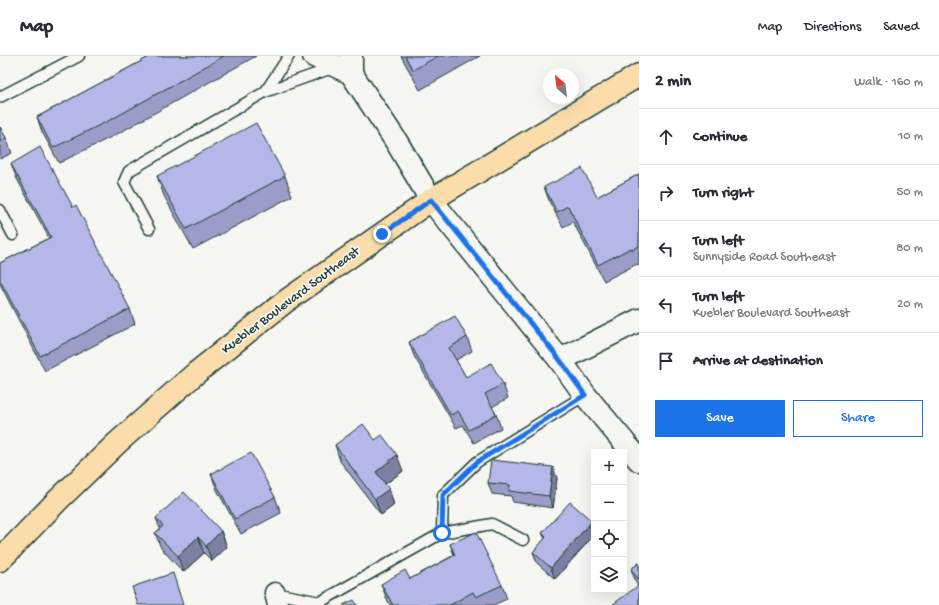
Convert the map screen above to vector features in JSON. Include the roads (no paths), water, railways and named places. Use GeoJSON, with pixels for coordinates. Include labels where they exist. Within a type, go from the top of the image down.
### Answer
{"type":"FeatureCollection","features":[{"type":"Feature","properties":{"kind":"main road"},"geometry":{"type":"LineString","coordinates":[[314,56],[346,65],[396,141],[431,200],[560,360],[585,395],[639,460]]}},
{"type":"Feature","properties":{"kind":"main road","name":"Kuebler Boulevard Southeast"},"geometry":{"type":"LineString","coordinates":[[0,560],[58,500],[112,448],[196,373],[286,301],[431,200],[639,75]]}},
{"type":"Feature","properties":{"kind":"main road"},"geometry":{"type":"LineString","coordinates":[[560,360],[639,320]]}},
{"type":"Feature","properties":{"kind":"lane"},"geometry":{"type":"LineString","coordinates":[[0,96],[79,56]]}},
{"type":"Feature","properties":{"kind":"lane"},"geometry":{"type":"LineString","coordinates":[[265,92],[289,56]]}},
{"type":"Feature","properties":{"kind":"lane"},"geometry":{"type":"LineString","coordinates":[[149,228],[124,182],[129,171],[265,92],[346,65]]}},
{"type":"Feature","properties":{"kind":"lane"},"geometry":{"type":"LineString","coordinates":[[0,210],[13,235]]}},
{"type":"Feature","properties":{"kind":"lane"},"geometry":{"type":"LineString","coordinates":[[442,533],[443,495],[477,462],[585,395]]}},
{"type":"Feature","properties":{"kind":"lane"},"geometry":{"type":"LineString","coordinates":[[277,599],[320,602],[442,533],[492,524],[523,540]]}}]}
